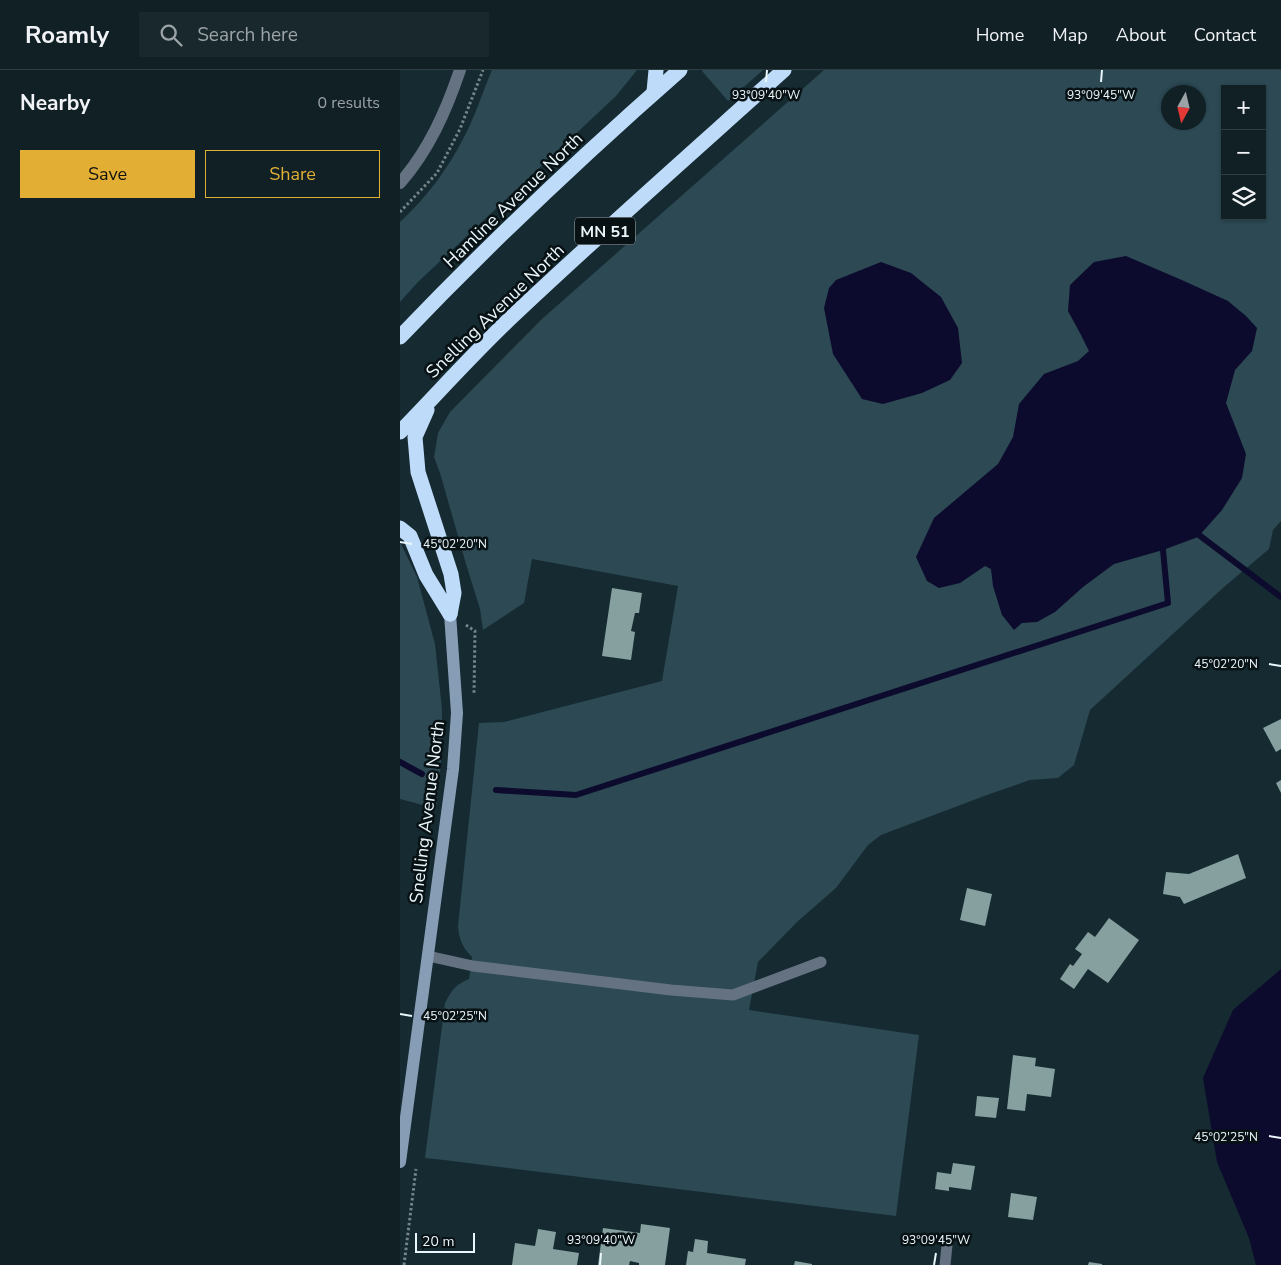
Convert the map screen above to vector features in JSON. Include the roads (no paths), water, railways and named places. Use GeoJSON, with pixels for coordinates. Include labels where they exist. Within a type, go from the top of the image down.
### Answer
{"type":"FeatureCollection","features":[{"type":"Feature","properties":{"kind":"highway"},"geometry":{"type":"LineString","coordinates":[[654,92],[656,70]]}},
{"type":"Feature","properties":{"kind":"highway"},"geometry":{"type":"LineString","coordinates":[[654,92],[680,70]]}},
{"type":"Feature","properties":{"kind":"highway","name":"Snelling Avenue North"},"geometry":{"type":"LineString","coordinates":[[432,399],[466,362],[516,313],[784,70]]}},
{"type":"Feature","properties":{"kind":"highway","name":"Hamline Avenue North"},"geometry":{"type":"LineString","coordinates":[[400,337],[531,206],[654,92]]}},
{"type":"Feature","properties":{"kind":"highway"},"geometry":{"type":"LineString","coordinates":[[432,399],[415,437],[418,472],[454,592],[450,614]]}},
{"type":"Feature","properties":{"kind":"highway","name":"MN 51"},"geometry":{"type":"LineString","coordinates":[[400,432],[432,399]]}},
{"type":"Feature","properties":{"kind":"highway"},"geometry":{"type":"LineString","coordinates":[[400,528],[410,536],[426,575],[450,614]]}},
{"type":"Feature","properties":{"kind":"street"},"geometry":{"type":"LineString","coordinates":[[400,183],[422,154],[438,126],[460,70]]}},
{"type":"Feature","properties":{"kind":"street","name":"Snelling Avenue North"},"geometry":{"type":"LineString","coordinates":[[400,1162],[453,769],[457,713],[450,614]]}},
{"type":"Feature","properties":{"kind":"lane"},"geometry":{"type":"LineString","coordinates":[[428,956],[474,966],[671,990],[733,995],[821,962]]}},
{"type":"Feature","properties":{"kind":"lane"},"geometry":{"type":"LineString","coordinates":[[945,1265],[947,1245]]}},
{"type":"Feature","properties":{"kind":"waterway"},"geometry":{"type":"LineString","coordinates":[[1199,535],[1281,597]]}},
{"type":"Feature","properties":{"kind":"waterway"},"geometry":{"type":"LineString","coordinates":[[496,790],[576,795],[1168,603],[1163,550]]}},
{"type":"Feature","properties":{"kind":"waterway"},"geometry":{"type":"LineString","coordinates":[[400,762],[422,774]]}}]}
